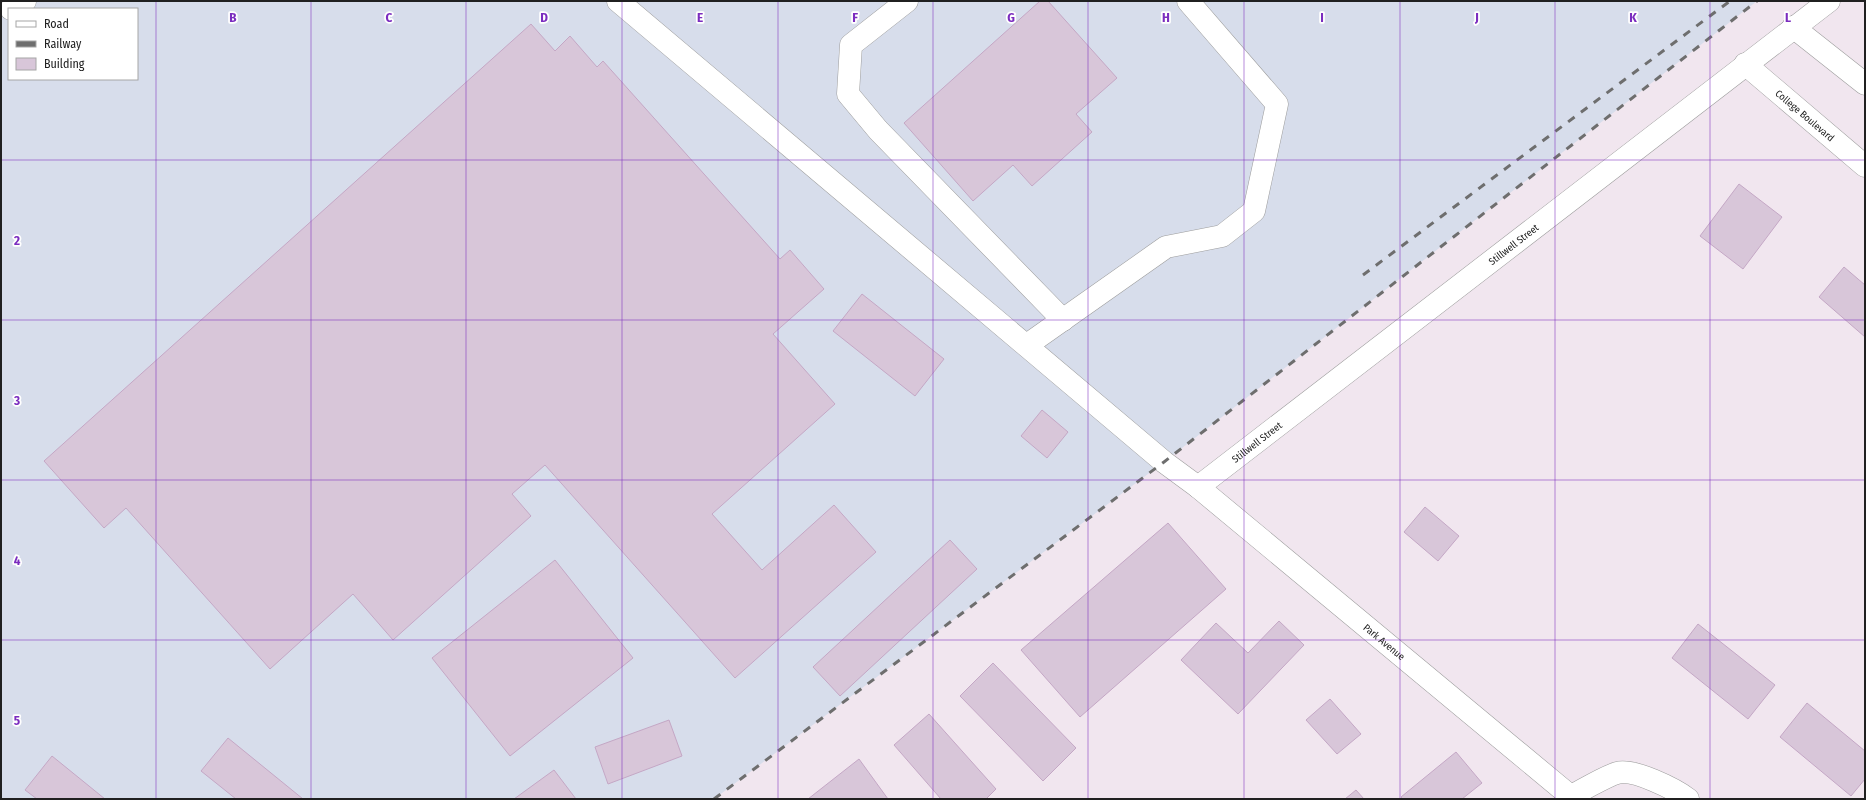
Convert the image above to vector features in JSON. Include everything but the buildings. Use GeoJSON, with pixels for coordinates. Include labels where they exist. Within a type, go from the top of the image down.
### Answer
{"type":"FeatureCollection","features":[{"type":"Feature","properties":{"kind":"street"},"geometry":{"type":"LineString","coordinates":[[12,8],[25,1]]}},
{"type":"Feature","properties":{"kind":"street","name":"Park Avenue"},"geometry":{"type":"LineString","coordinates":[[618,1],[1164,462],[1198,487],[1571,798],[1618,772],[1646,776],[1680,793],[1688,799]]}},
{"type":"Feature","properties":{"kind":"street"},"geometry":{"type":"LineString","coordinates":[[906,1],[851,45],[848,94],[878,130],[1063,320]]}},
{"type":"Feature","properties":{"kind":"street"},"geometry":{"type":"LineString","coordinates":[[1027,345],[1166,247],[1222,236],[1254,211],[1276,104],[1188,1]]}},
{"type":"Feature","properties":{"kind":"street","name":"Stillwell Street"},"geometry":{"type":"LineString","coordinates":[[1198,487],[1745,64],[1829,1]]}},
{"type":"Feature","properties":{"kind":"street"},"geometry":{"type":"LineString","coordinates":[[1794,27],[1865,84]]}},
{"type":"Feature","properties":{"kind":"street","name":"College Boulevard"},"geometry":{"type":"LineString","coordinates":[[1745,64],[1865,166]]}},
{"type":"Feature","properties":{"kind":"shaded area"},"geometry":{"type":"Polygon","coordinates":[[[1,1],[1757,1],[1164,462],[714,799],[1,799],[1,1]]]}},
{"type":"Feature","properties":{"kind":"railway"},"geometry":{"type":"LineString","coordinates":[[1363,275],[1730,1]]}},
{"type":"Feature","properties":{"kind":"railway"},"geometry":{"type":"LineString","coordinates":[[714,799],[1164,462],[1757,1]]}}]}
